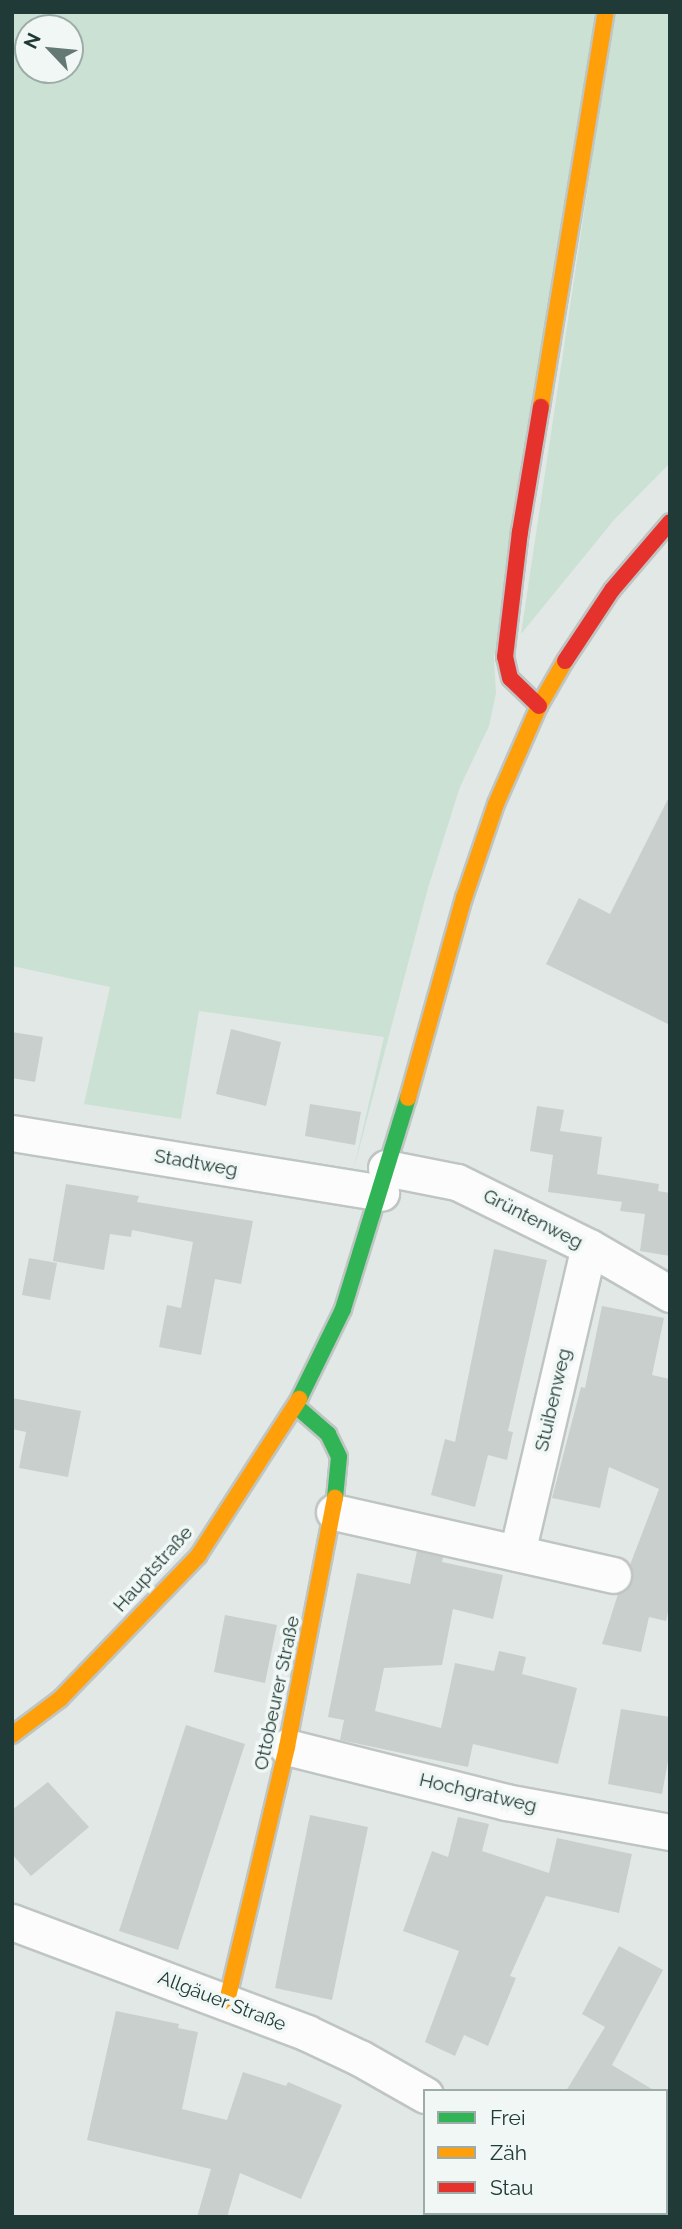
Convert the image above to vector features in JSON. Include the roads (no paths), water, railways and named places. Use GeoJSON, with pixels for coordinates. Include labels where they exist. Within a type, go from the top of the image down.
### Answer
{"type":"FeatureCollection","features":[{"type":"Feature","properties":{"kind":"street"},"geometry":{"type":"LineString","coordinates":[[539,706],[510,678],[505,657],[520,532],[606,12]]}},
{"type":"Feature","properties":{"kind":"street","name":"Hauptstraße"},"geometry":{"type":"LineString","coordinates":[[12,1735],[60,1699],[198,1556],[296,1406],[342,1309],[384,1180],[464,898],[496,804],[539,706],[574,645],[612,590],[668,527]]}},
{"type":"Feature","properties":{"kind":"street","name":"Stadtweg"},"geometry":{"type":"LineString","coordinates":[[12,1132],[384,1180]]}},
{"type":"Feature","properties":{"kind":"street","name":"Grüntenweg"},"geometry":{"type":"LineString","coordinates":[[384,1180],[457,1182],[589,1247],[670,1294]]}},
{"type":"Feature","properties":{"kind":"street","name":"Stuibenweg"},"geometry":{"type":"LineString","coordinates":[[517,1553],[589,1247]]}},
{"type":"Feature","properties":{"kind":"street","name":"Ottobeurer Straße"},"geometry":{"type":"LineString","coordinates":[[227,2001],[287,1746],[334,1512],[339,1457],[328,1434],[296,1406]]}},
{"type":"Feature","properties":{"kind":"street"},"geometry":{"type":"LineString","coordinates":[[334,1512],[613,1575]]}},
{"type":"Feature","properties":{"kind":"street","name":"Hochgratweg"},"geometry":{"type":"LineString","coordinates":[[287,1746],[506,1802],[670,1832]]}},
{"type":"Feature","properties":{"kind":"street","name":"Allgäuer Straße"},"geometry":{"type":"LineString","coordinates":[[12,1922],[227,2001],[360,2058],[423,2094]]}}]}
